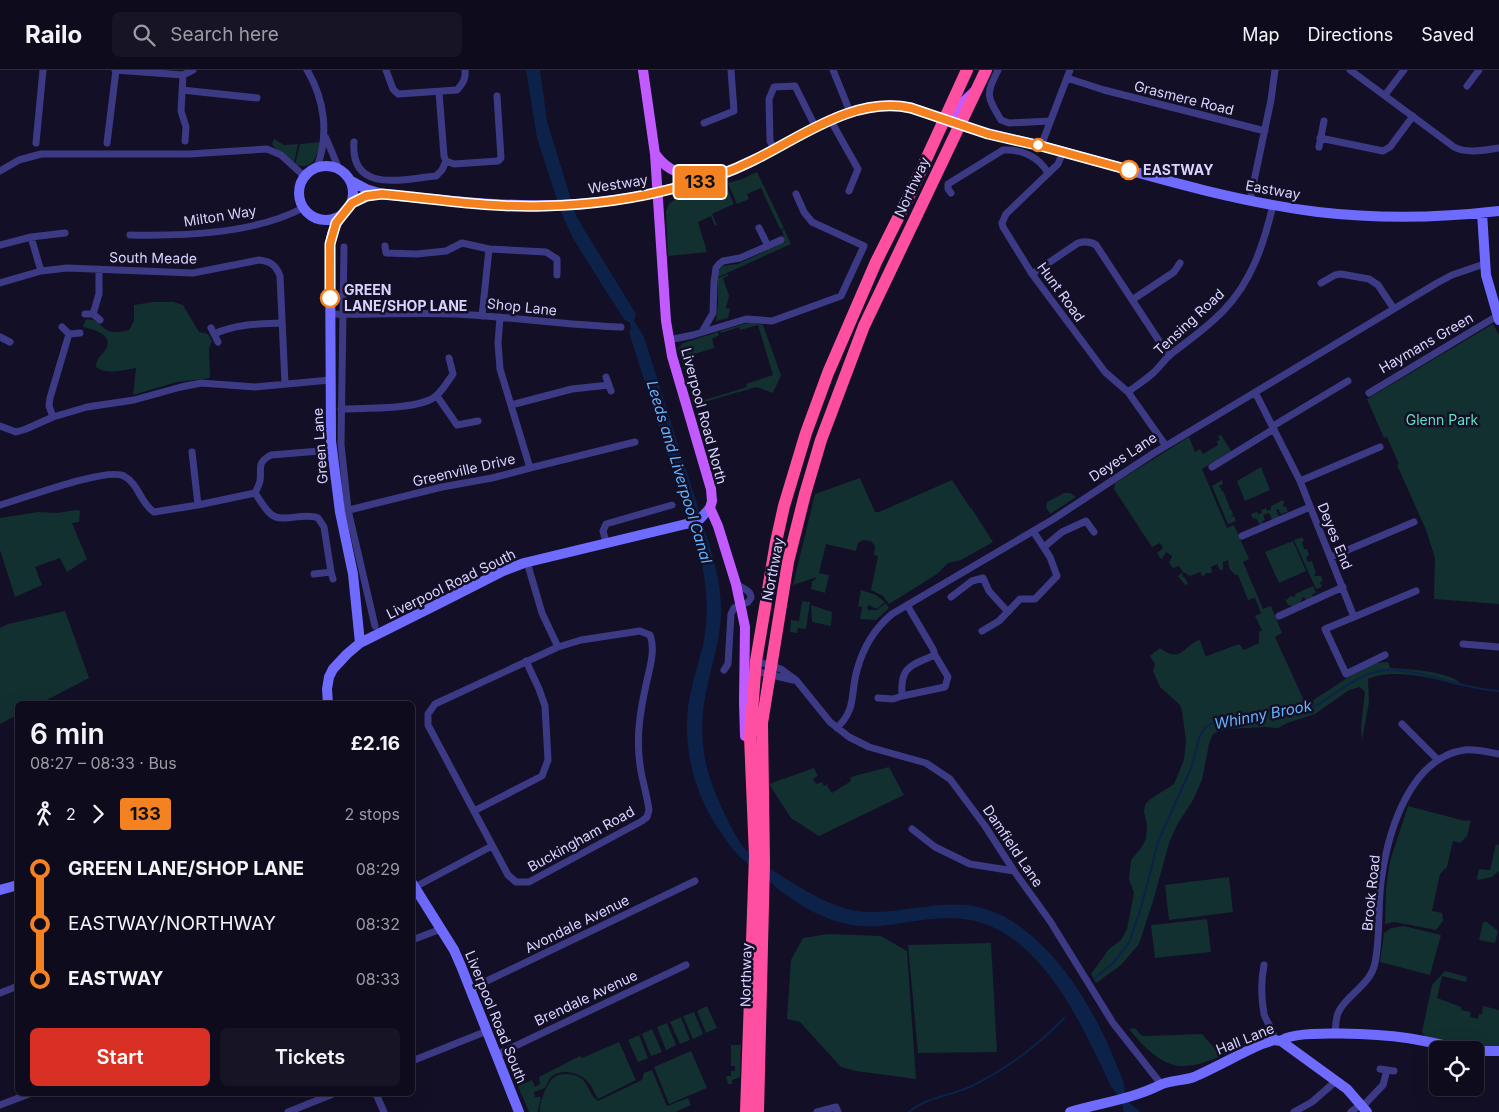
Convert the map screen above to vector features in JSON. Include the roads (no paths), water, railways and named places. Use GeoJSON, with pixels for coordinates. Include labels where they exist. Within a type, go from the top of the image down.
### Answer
{"type":"FeatureCollection","features":[{"type":"Feature","properties":{"kind":"highway","name":"Northway"},"geometry":{"type":"LineString","coordinates":[[758,1112],[762,669],[776,542],[784,506],[806,433],[828,373],[864,288],[912,190],[967,70]]}},
{"type":"Feature","properties":{"kind":"highway","name":"Northway"},"geometry":{"type":"LineString","coordinates":[[759,859],[750,764],[752,700],[762,669],[804,494],[821,440],[864,326],[958,125],[986,70]]}},
{"type":"Feature","properties":{"kind":"highway","name":"Northway"},"geometry":{"type":"LineString","coordinates":[[746,1112],[759,881]]}},
{"type":"Feature","properties":{"kind":"main road","name":"Liverpool Road North"},"geometry":{"type":"LineString","coordinates":[[643,70],[656,154],[666,321],[672,358],[711,489],[712,501],[710,508],[718,526],[736,584],[746,636],[745,736],[750,764]]}},
{"type":"Feature","properties":{"kind":"main road"},"geometry":{"type":"LineString","coordinates":[[943,120],[954,116],[961,104],[976,89]]}},
{"type":"Feature","properties":{"kind":"main road","name":"Westway"},"geometry":{"type":"LineString","coordinates":[[351,181],[366,189],[382,194],[490,205],[545,206],[583,204],[634,197],[707,179],[742,166],[831,120],[850,112],[874,106],[900,106],[958,125]]}},
{"type":"Feature","properties":{"kind":"main road","name":"Eastway"},"geometry":{"type":"LineString","coordinates":[[958,125],[1201,189],[1273,205],[1316,212],[1385,217],[1482,213]]}},
{"type":"Feature","properties":{"kind":"main road"},"geometry":{"type":"LineString","coordinates":[[656,154],[665,166],[672,171],[707,179]]}},
{"type":"Feature","properties":{"kind":"main road"},"geometry":{"type":"LineString","coordinates":[[327,165],[340,169],[351,181],[354,192],[352,203],[340,217],[328,220],[316,219],[303,208],[298,194],[299,187],[304,176],[317,167],[327,165]]}},
{"type":"Feature","properties":{"kind":"main road","name":"Westway"},"geometry":{"type":"LineString","coordinates":[[352,203],[366,196],[382,194]]}},
{"type":"Feature","properties":{"kind":"main road"},"geometry":{"type":"LineString","coordinates":[[1498,318],[1484,264],[1482,213],[1499,211]]}},
{"type":"Feature","properties":{"kind":"main road","name":"Green Lane"},"geometry":{"type":"LineString","coordinates":[[340,217],[332,234],[330,244],[332,450],[344,511],[360,643]]}},
{"type":"Feature","properties":{"kind":"main road","name":"Green Lane"},"geometry":{"type":"LineString","coordinates":[[316,219],[330,244]]}},
{"type":"Feature","properties":{"kind":"main road","name":"Liverpool Road South"},"geometry":{"type":"LineString","coordinates":[[328,701],[327,683],[333,669],[360,643],[503,571],[527,562],[686,524],[700,518],[710,508]]}},
{"type":"Feature","properties":{"kind":"main road"},"geometry":{"type":"LineString","coordinates":[[0,890],[15,886]]}},
{"type":"Feature","properties":{"kind":"main road","name":"Liverpool Road South"},"geometry":{"type":"LineString","coordinates":[[415,887],[454,950],[519,1112]]}},
{"type":"Feature","properties":{"kind":"main road","name":"Hall Lane"},"geometry":{"type":"LineString","coordinates":[[1070,1112],[1104,1102],[1132,1097],[1156,1088],[1161,1084],[1192,1078],[1262,1044],[1285,1037],[1306,1034],[1335,1034],[1405,1038],[1429,1043]]}},
{"type":"Feature","properties":{"kind":"main road"},"geometry":{"type":"LineString","coordinates":[[1278,1040],[1336,1081],[1364,1107]]}},
{"type":"Feature","properties":{"kind":"main road"},"geometry":{"type":"LineString","coordinates":[[1484,1051],[1499,1051]]}},
{"type":"Feature","properties":{"kind":"street"},"geometry":{"type":"LineString","coordinates":[[36,143],[43,70]]}},
{"type":"Feature","properties":{"kind":"street"},"geometry":{"type":"LineString","coordinates":[[107,143],[116,70],[182,75],[193,70]]}},
{"type":"Feature","properties":{"kind":"street"},"geometry":{"type":"LineString","coordinates":[[307,70],[317,90],[325,135],[340,169]]}},
{"type":"Feature","properties":{"kind":"street"},"geometry":{"type":"LineString","coordinates":[[386,70],[393,89],[398,94],[457,90],[463,84],[466,76],[465,70]]}},
{"type":"Feature","properties":{"kind":"street"},"geometry":{"type":"LineString","coordinates":[[704,123],[734,111],[731,70]]}},
{"type":"Feature","properties":{"kind":"street"},"geometry":{"type":"LineString","coordinates":[[833,70],[850,112]]}},
{"type":"Feature","properties":{"kind":"street"},"geometry":{"type":"LineString","coordinates":[[998,70],[988,94],[1001,120],[1009,122],[1050,120]]}},
{"type":"Feature","properties":{"kind":"street"},"geometry":{"type":"LineString","coordinates":[[1041,146],[1070,70]]}},
{"type":"Feature","properties":{"kind":"street"},"geometry":{"type":"LineString","coordinates":[[1250,200],[1271,100],[1275,70]]}},
{"type":"Feature","properties":{"kind":"street"},"geometry":{"type":"LineString","coordinates":[[1350,70],[1454,147],[1462,150],[1499,148]]}},
{"type":"Feature","properties":{"kind":"street"},"geometry":{"type":"LineString","coordinates":[[1385,95],[1404,70]]}},
{"type":"Feature","properties":{"kind":"street"},"geometry":{"type":"LineString","coordinates":[[1467,86],[1479,70]]}},
{"type":"Feature","properties":{"kind":"street"},"geometry":{"type":"LineString","coordinates":[[182,75],[181,111],[186,127],[185,141]]}},
{"type":"Feature","properties":{"kind":"street","name":"Grasmere Road"},"geometry":{"type":"LineString","coordinates":[[1068,78],[1104,90],[1265,131]]}},
{"type":"Feature","properties":{"kind":"street"},"geometry":{"type":"LineString","coordinates":[[774,150],[770,141],[769,99],[774,87],[795,86],[816,128]]}},
{"type":"Feature","properties":{"kind":"street"},"geometry":{"type":"LineString","coordinates":[[182,90],[257,98]]}},
{"type":"Feature","properties":{"kind":"street"},"geometry":{"type":"LineString","coordinates":[[354,142],[353,154],[356,164],[367,175],[380,181],[436,176],[442,170],[446,161],[439,92]]}},
{"type":"Feature","properties":{"kind":"street"},"geometry":{"type":"LineString","coordinates":[[446,161],[454,164],[498,161],[501,158],[497,96]]}},
{"type":"Feature","properties":{"kind":"street"},"geometry":{"type":"LineString","coordinates":[[1320,138],[1383,151],[1390,147],[1413,116]]}},
{"type":"Feature","properties":{"kind":"street"},"geometry":{"type":"LineString","coordinates":[[831,120],[858,169],[849,192]]}},
{"type":"Feature","properties":{"kind":"street"},"geometry":{"type":"LineString","coordinates":[[1319,147],[1324,121]]}},
{"type":"Feature","properties":{"kind":"street"},"geometry":{"type":"LineString","coordinates":[[317,167],[325,135]]}},
{"type":"Feature","properties":{"kind":"street"},"geometry":{"type":"LineString","coordinates":[[0,172],[18,160],[41,154],[190,154],[267,149],[281,155],[304,176]]}},
{"type":"Feature","properties":{"kind":"street"},"geometry":{"type":"LineString","coordinates":[[950,193],[948,184],[1003,150],[1033,156],[1044,166],[1048,173]]}},
{"type":"Feature","properties":{"kind":"street","name":"Hunt Road"},"geometry":{"type":"LineString","coordinates":[[1063,152],[1058,164],[1006,214],[1002,223],[1004,232],[1032,274],[1105,372],[1128,392],[1166,446]]}},
{"type":"Feature","properties":{"kind":"street"},"geometry":{"type":"LineString","coordinates":[[669,340],[746,319],[772,321],[841,296],[864,246],[812,222],[804,212],[796,194]]}},
{"type":"Feature","properties":{"kind":"street","name":"Tensing Road"},"geometry":{"type":"LineString","coordinates":[[1128,392],[1152,374],[1169,356],[1224,310],[1238,294],[1258,257],[1273,205]]}},
{"type":"Feature","properties":{"kind":"street","name":"Milton Way"},"geometry":{"type":"LineString","coordinates":[[138,226],[134,235],[188,235],[214,232],[270,220],[303,208]]}},
{"type":"Feature","properties":{"kind":"street"},"geometry":{"type":"LineString","coordinates":[[0,245],[31,237],[62,233],[56,224]]}},
{"type":"Feature","properties":{"kind":"street"},"geometry":{"type":"LineString","coordinates":[[759,228],[768,246]]}},
{"type":"Feature","properties":{"kind":"street"},"geometry":{"type":"LineString","coordinates":[[31,237],[41,271]]}},
{"type":"Feature","properties":{"kind":"street"},"geometry":{"type":"LineString","coordinates":[[702,332],[712,313],[714,282],[716,268],[719,264],[723,261],[740,258],[781,240]]}},
{"type":"Feature","properties":{"kind":"street"},"geometry":{"type":"LineString","coordinates":[[1032,274],[1078,243],[1083,242],[1096,245],[1169,356]]}},
{"type":"Feature","properties":{"kind":"street"},"geometry":{"type":"LineString","coordinates":[[385,246],[386,253],[417,254],[446,251],[462,243],[489,249],[546,252],[557,260],[557,275]]}},
{"type":"Feature","properties":{"kind":"street"},"geometry":{"type":"LineString","coordinates":[[344,248],[341,409],[344,511],[376,626]]}},
{"type":"Feature","properties":{"kind":"street"},"geometry":{"type":"LineString","coordinates":[[482,316],[489,249]]}},
{"type":"Feature","properties":{"kind":"street","name":"South Meade"},"geometry":{"type":"LineString","coordinates":[[0,283],[41,271],[67,268],[193,273],[259,260],[267,261],[278,269],[280,276],[285,384]]}},
{"type":"Feature","properties":{"kind":"street"},"geometry":{"type":"LineString","coordinates":[[1132,300],[1174,272],[1180,263]]}},
{"type":"Feature","properties":{"kind":"street","name":"Deyes Lane"},"geometry":{"type":"LineString","coordinates":[[837,728],[850,710],[861,658],[880,624],[892,614],[1394,309],[1452,275],[1484,264]]}},
{"type":"Feature","properties":{"kind":"street"},"geometry":{"type":"LineString","coordinates":[[99,269],[99,294],[89,314],[100,320]]}},
{"type":"Feature","properties":{"kind":"street"},"geometry":{"type":"LineString","coordinates":[[1321,283],[1342,274],[1369,279],[1378,285],[1394,309]]}},
{"type":"Feature","properties":{"kind":"street","name":"Shop Lane"},"geometry":{"type":"LineString","coordinates":[[330,314],[454,314],[582,326],[621,327]]}},
{"type":"Feature","properties":{"kind":"street","name":"Greenville Drive"},"geometry":{"type":"LineString","coordinates":[[344,511],[530,468],[500,369],[500,317]]}},
{"type":"Feature","properties":{"kind":"street","name":"Haymans Green"},"geometry":{"type":"LineString","coordinates":[[1369,393],[1498,318]]}},
{"type":"Feature","properties":{"kind":"street"},"geometry":{"type":"LineString","coordinates":[[218,342],[212,331],[246,324],[281,323]]}},
{"type":"Feature","properties":{"kind":"street"},"geometry":{"type":"LineString","coordinates":[[62,327],[70,334],[80,333]]}},
{"type":"Feature","properties":{"kind":"street"},"geometry":{"type":"LineString","coordinates":[[53,417],[49,406],[50,398],[70,334]]}},
{"type":"Feature","properties":{"kind":"street"},"geometry":{"type":"LineString","coordinates":[[0,337],[10,342]]}},
{"type":"Feature","properties":{"kind":"street"},"geometry":{"type":"LineString","coordinates":[[341,409],[402,406],[428,401],[437,396],[453,374],[449,358]]}},
{"type":"Feature","properties":{"kind":"street"},"geometry":{"type":"LineString","coordinates":[[511,405],[572,389],[610,388],[606,377]]}},
{"type":"Feature","properties":{"kind":"street"},"geometry":{"type":"LineString","coordinates":[[0,427],[16,432],[53,417],[87,407],[134,400],[181,387],[201,384],[255,387],[330,380]]}},
{"type":"Feature","properties":{"kind":"street"},"geometry":{"type":"LineString","coordinates":[[1212,467],[1348,381]]}},
{"type":"Feature","properties":{"kind":"street","name":"Deyes End"},"geometry":{"type":"LineString","coordinates":[[1255,392],[1300,481],[1354,617]]}},
{"type":"Feature","properties":{"kind":"street"},"geometry":{"type":"LineString","coordinates":[[437,396],[457,425],[478,421]]}},
{"type":"Feature","properties":{"kind":"street"},"geometry":{"type":"LineString","coordinates":[[530,468],[623,442],[635,442]]}},
{"type":"Feature","properties":{"kind":"street"},"geometry":{"type":"LineString","coordinates":[[1300,481],[1380,447]]}},
{"type":"Feature","properties":{"kind":"street"},"geometry":{"type":"LineString","coordinates":[[0,505],[89,478],[111,475],[124,476],[135,487],[148,508],[154,512],[198,505],[254,493],[260,483],[259,469],[264,458],[277,454],[332,450]]}},
{"type":"Feature","properties":{"kind":"street"},"geometry":{"type":"LineString","coordinates":[[192,452],[198,505]]}},
{"type":"Feature","properties":{"kind":"street"},"geometry":{"type":"LineString","coordinates":[[254,493],[273,516],[280,518],[308,515],[318,518],[324,527],[332,575],[314,574]]}},
{"type":"Feature","properties":{"kind":"street"},"geometry":{"type":"LineString","coordinates":[[606,542],[603,531],[606,524],[672,505]]}},
{"type":"Feature","properties":{"kind":"street"},"geometry":{"type":"LineString","coordinates":[[1242,536],[1310,507]]}},
{"type":"Feature","properties":{"kind":"street"},"geometry":{"type":"LineString","coordinates":[[1044,547],[1062,532],[1086,521],[1094,532]]}},
{"type":"Feature","properties":{"kind":"street"},"geometry":{"type":"LineString","coordinates":[[1331,557],[1414,522]]}},
{"type":"Feature","properties":{"kind":"street"},"geometry":{"type":"LineString","coordinates":[[982,632],[999,621],[1020,599],[1035,598],[1058,576],[1050,557],[1033,530]]}},
{"type":"Feature","properties":{"kind":"street"},"geometry":{"type":"LineString","coordinates":[[527,562],[542,613],[558,647]]}},
{"type":"Feature","properties":{"kind":"street"},"geometry":{"type":"LineString","coordinates":[[951,597],[972,581],[983,578],[989,591],[1008,612]]}},
{"type":"Feature","properties":{"kind":"street"},"geometry":{"type":"LineString","coordinates":[[1278,616],[1343,587]]}},
{"type":"Feature","properties":{"kind":"street"},"geometry":{"type":"LineString","coordinates":[[1385,655],[1346,674],[1325,629],[1416,591]]}},
{"type":"Feature","properties":{"kind":"street"},"geometry":{"type":"LineString","coordinates":[[724,670],[728,664],[731,614],[734,608],[740,605]]}},
{"type":"Feature","properties":{"kind":"street"},"geometry":{"type":"LineString","coordinates":[[878,698],[893,699],[945,687],[948,678],[908,605]]}},
{"type":"Feature","properties":{"kind":"street","name":"Buckingham Road"},"geometry":{"type":"LineString","coordinates":[[640,631],[650,636],[653,641],[639,716],[638,743],[640,766],[649,810],[647,817],[642,822],[523,884],[512,880],[492,846],[428,725],[428,714],[435,704],[558,647],[581,640],[640,631]]}},
{"type":"Feature","properties":{"kind":"street"},"geometry":{"type":"LineString","coordinates":[[1463,645],[1499,647]]}},
{"type":"Feature","properties":{"kind":"street"},"geometry":{"type":"LineString","coordinates":[[902,696],[901,680],[905,673],[911,666],[935,655]]}},
{"type":"Feature","properties":{"kind":"street"},"geometry":{"type":"LineString","coordinates":[[474,811],[542,776],[546,768],[548,760],[545,706],[526,661]]}},
{"type":"Feature","properties":{"kind":"street","name":"Damfield Lane"},"geometry":{"type":"LineString","coordinates":[[762,669],[796,680],[837,728],[849,738],[869,747],[926,763],[950,779],[985,826],[1050,921],[1113,1023],[1161,1084]]}},
{"type":"Feature","properties":{"kind":"street"},"geometry":{"type":"LineString","coordinates":[[1402,724],[1412,729],[1438,760]]}},
{"type":"Feature","properties":{"kind":"street","name":"Brook Road"},"geometry":{"type":"LineString","coordinates":[[1335,1034],[1338,1012],[1367,979],[1375,964],[1380,926],[1382,876],[1391,836],[1405,800],[1425,770],[1438,760],[1453,753],[1466,750],[1499,754]]}},
{"type":"Feature","properties":{"kind":"street"},"geometry":{"type":"LineString","coordinates":[[912,829],[935,846],[970,864],[1014,871]]}},
{"type":"Feature","properties":{"kind":"street"},"geometry":{"type":"LineString","coordinates":[[415,884],[492,846]]}},
{"type":"Feature","properties":{"kind":"street","name":"Avondale Avenue"},"geometry":{"type":"LineString","coordinates":[[470,989],[695,881]]}},
{"type":"Feature","properties":{"kind":"street"},"geometry":{"type":"LineString","coordinates":[[415,939],[441,929]]}},
{"type":"Feature","properties":{"kind":"street"},"geometry":{"type":"LineString","coordinates":[[1273,967],[1264,963],[1262,1004],[1265,1016],[1274,1036],[1278,1040]]}},
{"type":"Feature","properties":{"kind":"street","name":"Brendale Avenue"},"geometry":{"type":"LineString","coordinates":[[496,1055],[686,965]]}},
{"type":"Feature","properties":{"kind":"street"},"geometry":{"type":"LineString","coordinates":[[0,993],[15,987]]}},
{"type":"Feature","properties":{"kind":"street"},"geometry":{"type":"LineString","coordinates":[[415,1060],[486,1031]]}},
{"type":"Feature","properties":{"kind":"street"},"geometry":{"type":"LineString","coordinates":[[1351,1112],[1364,1107],[1383,1085],[1387,1070]]}},
{"type":"Feature","properties":{"kind":"street"},"geometry":{"type":"LineString","coordinates":[[1294,1112],[1312,1102],[1336,1081]]}},
{"type":"Feature","properties":{"kind":"street"},"geometry":{"type":"LineString","coordinates":[[0,1105],[23,1096]]}},
{"type":"Feature","properties":{"kind":"street"},"geometry":{"type":"LineString","coordinates":[[288,1112],[328,1096]]}},
{"type":"Feature","properties":{"kind":"street"},"geometry":{"type":"LineString","coordinates":[[377,1096],[384,1112]]}},
{"type":"Feature","properties":{"kind":"street"},"geometry":{"type":"LineString","coordinates":[[817,1112],[836,1107],[838,1112]]}},
{"type":"Feature","properties":{"kind":"water","name":"Leeds and Liverpool Canal"},"geometry":{"type":"Polygon","coordinates":[[[526,70],[540,70],[547,121],[576,216],[636,314],[634,321],[644,337],[717,573],[721,615],[718,641],[705,697],[702,738],[710,778],[728,822],[745,849],[753,857],[805,890],[837,906],[874,912],[960,905],[994,912],[1012,921],[1043,946],[1082,995],[1110,1049],[1124,1084],[1126,1098],[1140,1112],[1124,1112],[1120,1099],[1111,1086],[1073,1011],[1041,965],[1021,945],[999,931],[975,921],[963,919],[927,919],[880,926],[863,926],[832,920],[790,898],[753,869],[728,843],[714,822],[699,792],[690,759],[688,742],[688,707],[703,645],[707,613],[703,570],[695,541],[692,519],[678,489],[629,332],[631,328],[630,323],[624,319],[604,288],[574,240],[562,215],[537,138],[526,70]]]}},
{"type":"Feature","properties":{"kind":"waterway","name":"Whinny Brook"},"geometry":{"type":"LineString","coordinates":[[1095,978],[1112,964],[1129,943],[1141,908],[1158,842],[1191,768],[1201,734],[1207,726],[1214,722],[1247,714],[1309,708],[1358,679],[1387,670],[1415,673],[1471,687],[1499,691]]}},
{"type":"Feature","properties":{"kind":"waterway","name":"Whinny Brook"},"geometry":{"type":"LineString","coordinates":[[909,1112],[922,1103],[972,1086],[997,1072],[1033,1047],[1064,1018]]}},
{"type":"Feature","properties":{"kind":"place","name":"EASTWAY"},"geometry":{"type":"Point","coordinates":[1129,170]}},
{"type":"Feature","properties":{"kind":"place","name":"GREEN LANE/SHOP LANE"},"geometry":{"type":"Point","coordinates":[330,298]}},
{"type":"Feature","properties":{"kind":"park label","name":"Glenn Park"},"geometry":{"type":"Point","coordinates":[1442,420]}}]}
